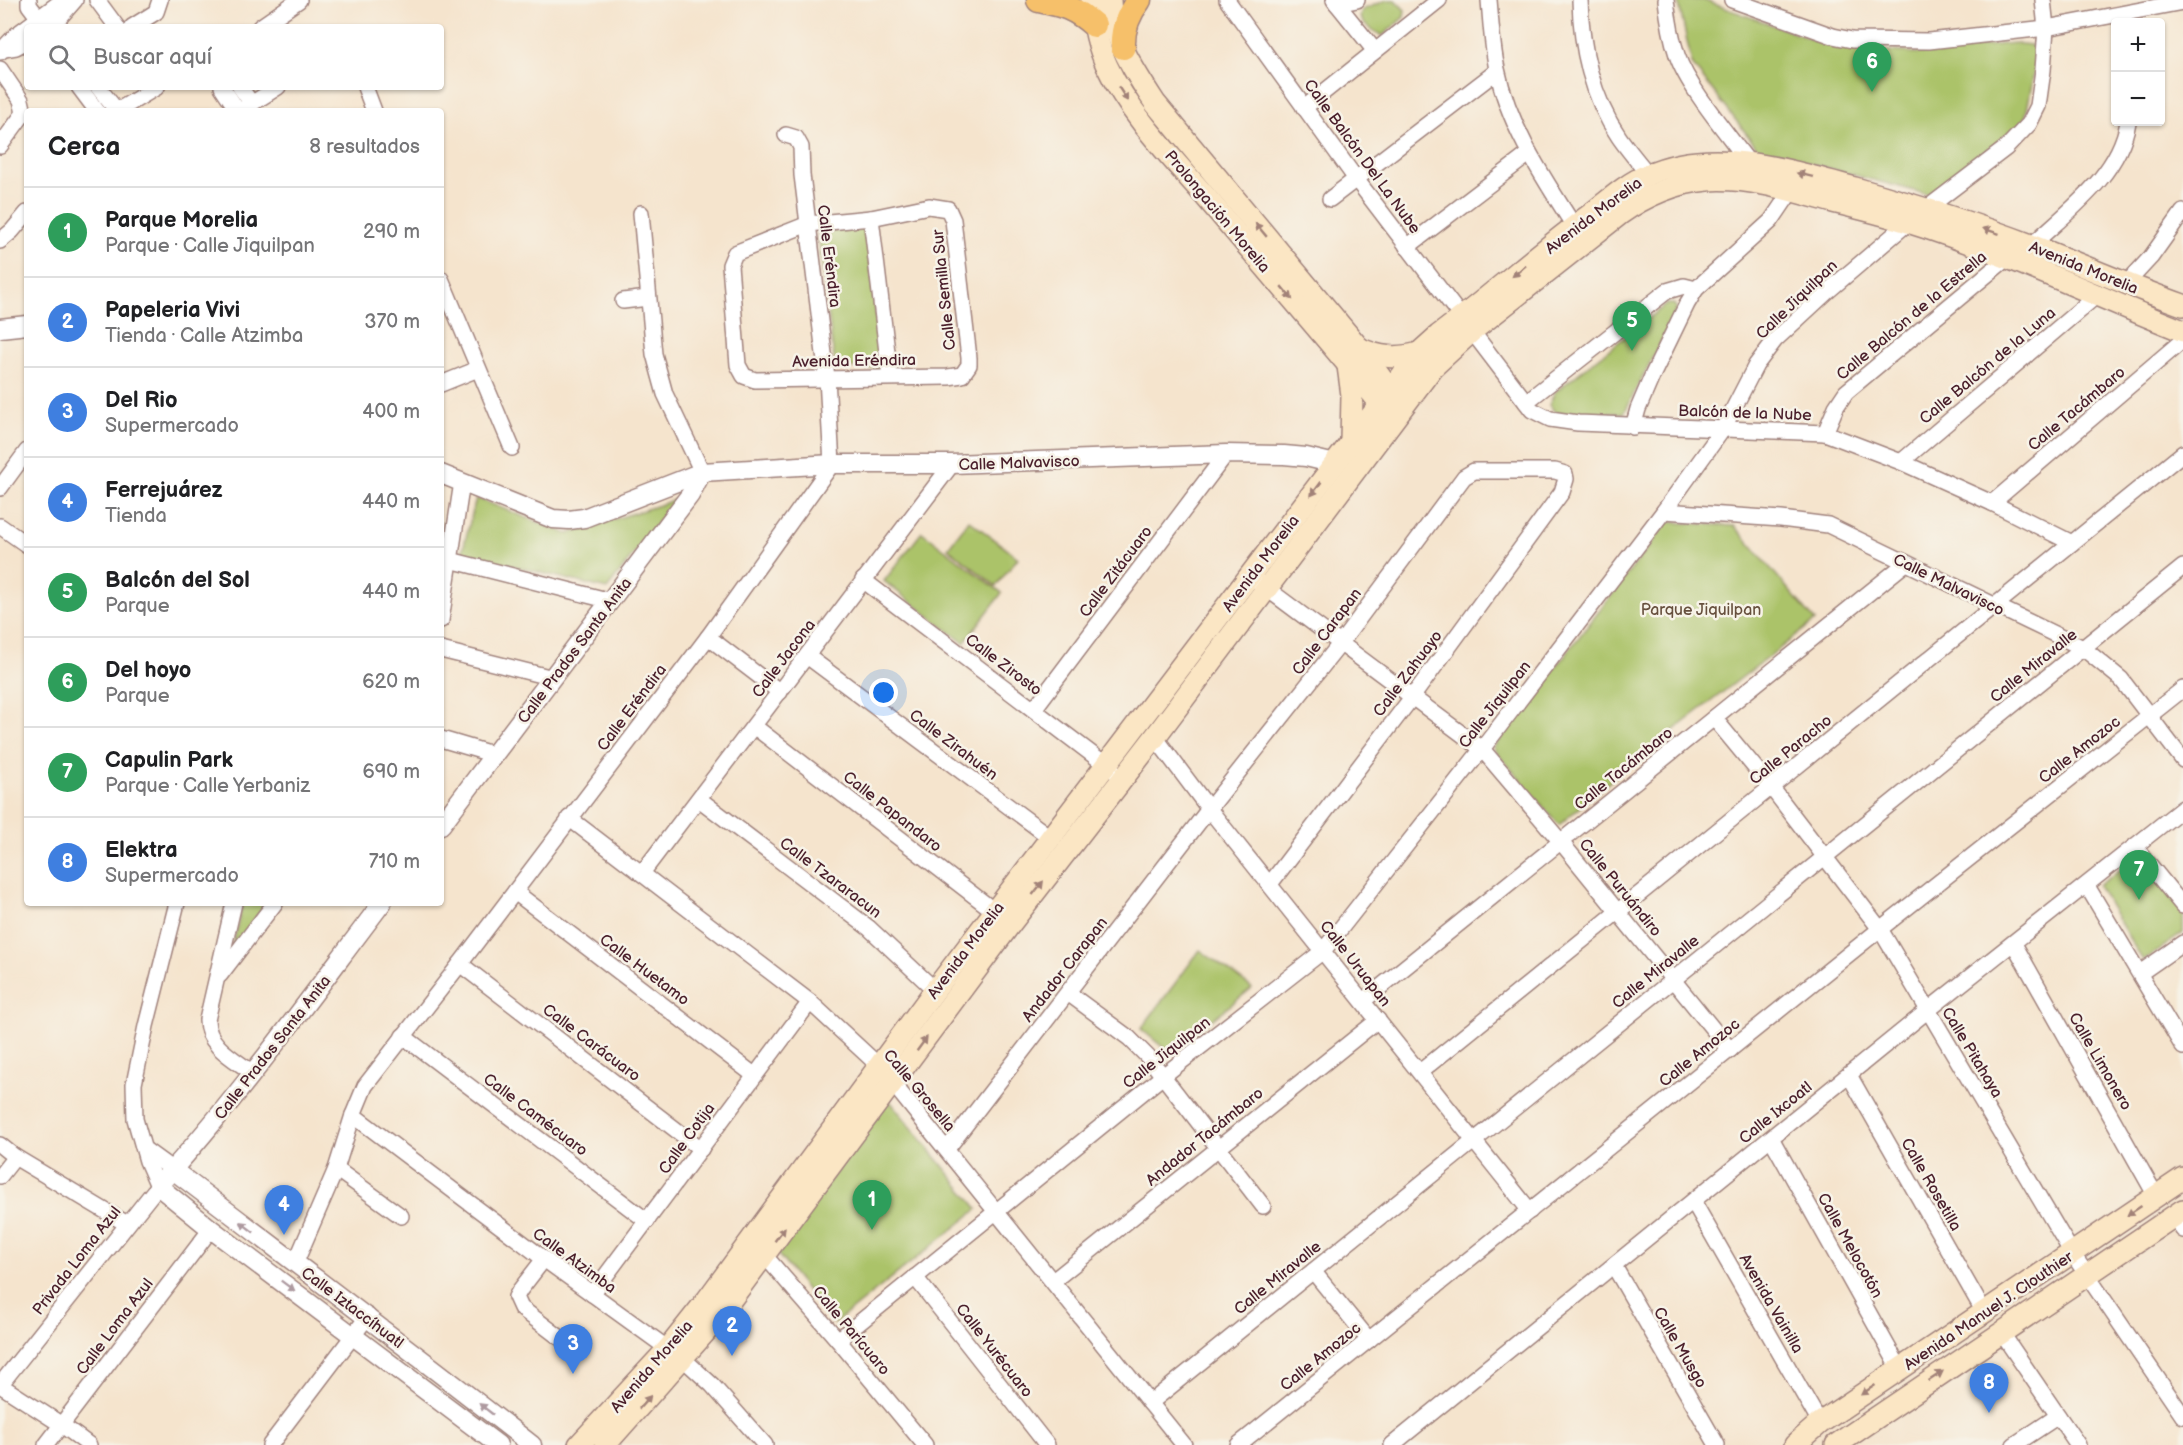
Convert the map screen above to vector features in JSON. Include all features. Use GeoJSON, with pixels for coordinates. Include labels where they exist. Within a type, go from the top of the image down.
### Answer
{"type":"FeatureCollection","features":[{"type":"Feature","properties":{"kind":"main road"},"geometry":{"type":"LineString","coordinates":[[1039,0],[1077,10],[1094,26]]}},
{"type":"Feature","properties":{"kind":"main road","name":"Prolongación Morelia"},"geometry":{"type":"LineString","coordinates":[[1091,0],[1094,26],[1385,397]]}},
{"type":"Feature","properties":{"kind":"main road","name":"Prolongación Morelia"},"geometry":{"type":"LineString","coordinates":[[1110,0],[1119,56]]}},
{"type":"Feature","properties":{"kind":"main road"},"geometry":{"type":"LineString","coordinates":[[1119,56],[1122,36],[1132,9],[1139,0]]}},
{"type":"Feature","properties":{"kind":"main road","name":"Avenida Morelia"},"geometry":{"type":"LineString","coordinates":[[758,1247],[893,1084],[1003,917],[1051,838],[1106,765],[1467,324],[1574,226],[1634,182],[1648,174],[1676,165],[1708,161],[1749,163],[1804,174],[1927,208],[2032,245],[2183,305]]}},
{"type":"Feature","properties":{"kind":"main road","name":"Avenida Morelia"},"geometry":{"type":"LineString","coordinates":[[579,1445],[676,1354],[716,1321],[758,1247],[878,1065],[935,990],[1003,917],[1123,778],[1155,737],[1335,464],[1419,353],[1438,335],[1467,324],[1638,202],[1683,185],[1705,180],[1751,182],[1792,190],[1909,222],[2007,258],[2183,331]]}},
{"type":"Feature","properties":{"kind":"main road"},"geometry":{"type":"LineString","coordinates":[[1350,444],[1353,355],[1404,357],[1419,353]]}},
{"type":"Feature","properties":{"kind":"main road","name":"Avenida Manuel J. Clouthier"},"geometry":{"type":"LineString","coordinates":[[1795,1445],[1820,1423],[2183,1178]]}},
{"type":"Feature","properties":{"kind":"main road","name":"Avenida Manuel J. Clouthier"},"geometry":{"type":"LineString","coordinates":[[1836,1445],[2086,1275],[2180,1219]]}},
{"type":"Feature","properties":{"kind":"main road","name":"Avenida Morelia"},"geometry":{"type":"LineString","coordinates":[[605,1445],[676,1354]]}},
{"type":"Feature","properties":{"kind":"street"},"geometry":{"type":"LineString","coordinates":[[34,13],[63,0]]}},
{"type":"Feature","properties":{"kind":"street"},"geometry":{"type":"LineString","coordinates":[[34,13],[61,16],[75,0]]}},
{"type":"Feature","properties":{"kind":"street"},"geometry":{"type":"LineString","coordinates":[[97,0],[115,24]]}},
{"type":"Feature","properties":{"kind":"street"},"geometry":{"type":"LineString","coordinates":[[137,24],[156,12],[160,0]]}},
{"type":"Feature","properties":{"kind":"street"},"geometry":{"type":"LineString","coordinates":[[264,24],[299,0]]}},
{"type":"Feature","properties":{"kind":"street","name":"Calle Balcón Del La Nube"},"geometry":{"type":"LineString","coordinates":[[1227,0],[1356,179],[1467,324]]}},
{"type":"Feature","properties":{"kind":"street"},"geometry":{"type":"LineString","coordinates":[[1335,2],[1357,0]]}},
{"type":"Feature","properties":{"kind":"street"},"geometry":{"type":"LineString","coordinates":[[1304,108],[1439,0]]}},
{"type":"Feature","properties":{"kind":"street"},"geometry":{"type":"LineString","coordinates":[[1489,0],[1497,71],[1511,111],[1529,154],[1574,226]]}},
{"type":"Feature","properties":{"kind":"street"},"geometry":{"type":"LineString","coordinates":[[1580,0],[1584,50],[1594,85],[1618,135],[1648,174]]}},
{"type":"Feature","properties":{"kind":"street"},"geometry":{"type":"LineString","coordinates":[[1666,0],[1677,56],[1687,77],[1749,163]]}},
{"type":"Feature","properties":{"kind":"street"},"geometry":{"type":"LineString","coordinates":[[1732,0],[1833,36],[1852,40],[1929,41],[2134,17],[2183,2]]}},
{"type":"Feature","properties":{"kind":"street","name":"Calle Jiquilpan"},"geometry":{"type":"LineString","coordinates":[[838,1340],[1163,1076],[1323,951],[1482,749],[1664,511],[1723,429],[1756,364],[1775,340],[1909,222],[2006,148],[2029,124],[2038,106],[2046,28],[2043,0]]}},
{"type":"Feature","properties":{"kind":"street"},"geometry":{"type":"LineString","coordinates":[[1335,2],[1375,51]]}},
{"type":"Feature","properties":{"kind":"street"},"geometry":{"type":"LineString","coordinates":[[2,51],[24,25]]}},
{"type":"Feature","properties":{"kind":"street"},"geometry":{"type":"LineString","coordinates":[[2,51],[24,42]]}},
{"type":"Feature","properties":{"kind":"street"},"geometry":{"type":"LineString","coordinates":[[0,69],[21,100],[24,113],[0,146]]}},
{"type":"Feature","properties":{"kind":"street"},"geometry":{"type":"LineString","coordinates":[[1330,199],[1497,71]]}},
{"type":"Feature","properties":{"kind":"street"},"geometry":{"type":"LineString","coordinates":[[81,90],[95,108]]}},
{"type":"Feature","properties":{"kind":"street"},"geometry":{"type":"LineString","coordinates":[[100,90],[115,108]]}},
{"type":"Feature","properties":{"kind":"street"},"geometry":{"type":"LineString","coordinates":[[122,108],[152,90]]}},
{"type":"Feature","properties":{"kind":"street"},"geometry":{"type":"LineString","coordinates":[[225,90],[243,108]]}},
{"type":"Feature","properties":{"kind":"street"},"geometry":{"type":"LineString","coordinates":[[241,90],[244,108]]}},
{"type":"Feature","properties":{"kind":"street"},"geometry":{"type":"LineString","coordinates":[[246,108],[273,90]]}},
{"type":"Feature","properties":{"kind":"street"},"geometry":{"type":"LineString","coordinates":[[365,90],[373,108]]}},
{"type":"Feature","properties":{"kind":"street"},"geometry":{"type":"LineString","coordinates":[[2032,245],[2097,184],[2116,156],[2127,126]]}},
{"type":"Feature","properties":{"kind":"street","name":"Calle Eréndira"},"geometry":{"type":"LineString","coordinates":[[295,1264],[336,1169],[365,1086],[708,637],[832,464],[827,378],[801,147],[796,138],[786,135]]}},
{"type":"Feature","properties":{"kind":"street"},"geometry":{"type":"LineString","coordinates":[[1407,247],[1529,154]]}},
{"type":"Feature","properties":{"kind":"street"},"geometry":{"type":"LineString","coordinates":[[1633,426],[1653,374],[1696,289],[1771,221],[1792,190]]}},
{"type":"Feature","properties":{"kind":"street","name":"Calle Semilla Sur"},"geometry":{"type":"LineString","coordinates":[[744,376],[738,365],[730,265],[735,253],[808,224],[871,218],[929,206],[948,209],[951,215],[969,358],[966,371]]}},
{"type":"Feature","properties":{"kind":"street"},"geometry":{"type":"LineString","coordinates":[[2126,284],[2151,257],[2183,212]]}},
{"type":"Feature","properties":{"kind":"street"},"geometry":{"type":"LineString","coordinates":[[641,213],[654,354],[659,376],[702,472]]}},
{"type":"Feature","properties":{"kind":"street"},"geometry":{"type":"LineString","coordinates":[[0,241],[24,217]]}},
{"type":"Feature","properties":{"kind":"street"},"geometry":{"type":"LineString","coordinates":[[871,218],[890,377]]}},
{"type":"Feature","properties":{"kind":"street","name":"Calle Balcón de la Estrella"},"geometry":{"type":"LineString","coordinates":[[1825,433],[1836,407],[1846,392],[2007,258]]}},
{"type":"Feature","properties":{"kind":"street"},"geometry":{"type":"LineString","coordinates":[[444,286],[512,448]]}},
{"type":"Feature","properties":{"kind":"street"},"geometry":{"type":"LineString","coordinates":[[1526,402],[1666,291],[1684,286],[1696,289]]}},
{"type":"Feature","properties":{"kind":"street","name":"Calle Balcón de la Luna"},"geometry":{"type":"LineString","coordinates":[[1901,462],[2096,296]]}},
{"type":"Feature","properties":{"kind":"street"},"geometry":{"type":"LineString","coordinates":[[624,301],[648,298]]}},
{"type":"Feature","properties":{"kind":"street","name":"Balcón de la Nube"},"geometry":{"type":"LineString","coordinates":[[1467,324],[1526,402],[1540,415],[1550,419],[1633,426],[1825,433],[1901,462],[1992,503],[2072,543]]}},
{"type":"Feature","properties":{"kind":"street"},"geometry":{"type":"LineString","coordinates":[[0,328],[24,325]]}},
{"type":"Feature","properties":{"kind":"street","name":"Calle Tacámbaro"},"geometry":{"type":"LineString","coordinates":[[1992,503],[2183,340]]}},
{"type":"Feature","properties":{"kind":"street"},"geometry":{"type":"LineString","coordinates":[[444,383],[478,369]]}},
{"type":"Feature","properties":{"kind":"street","name":"Avenida Eréndira"},"geometry":{"type":"LineString","coordinates":[[744,376],[755,380],[948,377],[962,375],[966,371]]}},
{"type":"Feature","properties":{"kind":"street","name":"Calle Paracho"},"geometry":{"type":"LineString","coordinates":[[1420,1072],[2183,453]]}},
{"type":"Feature","properties":{"kind":"street","name":"Calle Malvavisco"},"geometry":{"type":"LineString","coordinates":[[444,475],[553,519],[569,520],[608,510],[702,472],[832,464],[952,464],[1226,454],[1306,457],[1335,464]]}},
{"type":"Feature","properties":{"kind":"street","name":"Calle Zitácuaro"},"geometry":{"type":"LineString","coordinates":[[1034,710],[1226,454]]}},
{"type":"Feature","properties":{"kind":"street"},"geometry":{"type":"LineString","coordinates":[[0,488],[24,455]]}},
{"type":"Feature","properties":{"kind":"street","name":"Calle Jacona"},"geometry":{"type":"LineString","coordinates":[[642,873],[952,464]]}},
{"type":"Feature","properties":{"kind":"street","name":"Calle Zahuayo"},"geometry":{"type":"LineString","coordinates":[[1270,884],[1413,696],[1562,492],[1566,479],[1565,474],[1555,471],[1474,471],[1468,473]]}},
{"type":"Feature","properties":{"kind":"street","name":"Calle Prados Santa Anita"},"geometry":{"type":"LineString","coordinates":[[444,820],[690,495],[702,472]]}},
{"type":"Feature","properties":{"kind":"street","name":"Calle Carapan"},"geometry":{"type":"LineString","coordinates":[[1209,809],[1340,644],[1468,473]]}},
{"type":"Feature","properties":{"kind":"street"},"geometry":{"type":"LineString","coordinates":[[444,600],[462,482]]}},
{"type":"Feature","properties":{"kind":"street","name":"Calle Malvavisco"},"geometry":{"type":"LineString","coordinates":[[1664,511],[1781,519],[1828,525],[2083,648],[2121,679],[2183,760]]}},
{"type":"Feature","properties":{"kind":"street"},"geometry":{"type":"LineString","coordinates":[[0,526],[24,543]]}},
{"type":"Feature","properties":{"kind":"street"},"geometry":{"type":"LineString","coordinates":[[450,560],[611,601]]}},
{"type":"Feature","properties":{"kind":"street","name":"Calle Tacámbaro"},"geometry":{"type":"LineString","coordinates":[[1363,1001],[1906,563]]}},
{"type":"Feature","properties":{"kind":"street","name":"Calle Miravalle"},"geometry":{"type":"LineString","coordinates":[[1150,1403],[2183,567]]}},
{"type":"Feature","properties":{"kind":"street","name":"Calle Zirosto"},"geometry":{"type":"LineString","coordinates":[[863,580],[1123,778]]}},
{"type":"Feature","properties":{"kind":"street","name":"Calle Puruándiro"},"geometry":{"type":"LineString","coordinates":[[1258,582],[1482,749],[1561,842],[1730,1050]]}},
{"type":"Feature","properties":{"kind":"street"},"geometry":{"type":"LineString","coordinates":[[708,637],[780,692]]}},
{"type":"Feature","properties":{"kind":"street"},"geometry":{"type":"LineString","coordinates":[[444,651],[553,678]]}},
{"type":"Feature","properties":{"kind":"street","name":"Calle Zirahuén"},"geometry":{"type":"LineString","coordinates":[[807,656],[1051,838]]}},
{"type":"Feature","properties":{"kind":"street","name":"Calle Amozoc"},"geometry":{"type":"LineString","coordinates":[[1238,1445],[1880,929],[2183,689]]}},
{"type":"Feature","properties":{"kind":"street","name":"Calle Pitahaya"},"geometry":{"type":"LineString","coordinates":[[1714,718],[1771,787],[1880,929],[2072,1253],[2183,1416]]}},
{"type":"Feature","properties":{"kind":"street","name":"Calle Papandaro"},"geometry":{"type":"LineString","coordinates":[[754,727],[1003,917]]}},
{"type":"Feature","properties":{"kind":"street","name":"Calle Uruapan"},"geometry":{"type":"LineString","coordinates":[[1155,737],[1209,809],[1530,1211]]}},
{"type":"Feature","properties":{"kind":"street"},"geometry":{"type":"LineString","coordinates":[[444,740],[495,755]]}},
{"type":"Feature","properties":{"kind":"street","name":"Calle Tzararacun"},"geometry":{"type":"LineString","coordinates":[[699,799],[869,928],[935,990]]}},
{"type":"Feature","properties":{"kind":"street","name":"Calle Ixcoatl"},"geometry":{"type":"LineString","coordinates":[[1392,1445],[1928,1011],[2183,808]]}},
{"type":"Feature","properties":{"kind":"street","name":"Andador Carapan"},"geometry":{"type":"LineString","coordinates":[[947,1149],[1209,809]]}},
{"type":"Feature","properties":{"kind":"street","name":"Calle Grosella"},"geometry":{"type":"LineString","coordinates":[[569,818],[810,1002],[878,1065],[1184,1445]]}},
{"type":"Feature","properties":{"kind":"street"},"geometry":{"type":"LineString","coordinates":[[2135,846],[2183,906]]}},
{"type":"Feature","properties":{"kind":"street"},"geometry":{"type":"LineString","coordinates":[[2086,886],[2183,1047]]}},
{"type":"Feature","properties":{"kind":"street","name":"Calle Huetamo"},"geometry":{"type":"LineString","coordinates":[[515,892],[754,1075]]}},
{"type":"Feature","properties":{"kind":"street"},"geometry":{"type":"LineString","coordinates":[[158,1186],[135,1119],[134,1084],[176,906]]}},
{"type":"Feature","properties":{"kind":"street"},"geometry":{"type":"LineString","coordinates":[[233,906],[207,1020],[207,1030],[218,1046],[253,1073]]}},
{"type":"Feature","properties":{"kind":"street"},"geometry":{"type":"LineString","coordinates":[[218,979],[272,906]]}},
{"type":"Feature","properties":{"kind":"street","name":"Calle Prados Santa Anita"},"geometry":{"type":"LineString","coordinates":[[158,1186],[253,1073],[380,906]]}},
{"type":"Feature","properties":{"kind":"street"},"geometry":{"type":"LineString","coordinates":[[2140,973],[2183,943]]}},
{"type":"Feature","properties":{"kind":"street","name":"Calle Limonero"},"geometry":{"type":"LineString","coordinates":[[2014,944],[2156,1196]]}},
{"type":"Feature","properties":{"kind":"street","name":"Calle Carácuaro"},"geometry":{"type":"LineString","coordinates":[[460,964],[701,1149]]}},
{"type":"Feature","properties":{"kind":"street"},"geometry":{"type":"LineString","coordinates":[[1068,993],[1129,1038],[1163,1076],[1263,1206]]}},
{"type":"Feature","properties":{"kind":"street","name":"Calle Cotija"},"geometry":{"type":"LineString","coordinates":[[592,1294],[810,1002]]}},
{"type":"Feature","properties":{"kind":"street","name":"Andador Tacámbaro"},"geometry":{"type":"LineString","coordinates":[[1053,1281],[1378,1020]]}},
{"type":"Feature","properties":{"kind":"street","name":"Calle Camécuaro"},"geometry":{"type":"LineString","coordinates":[[403,1036],[647,1221]]}},
{"type":"Feature","properties":{"kind":"street","name":"Calle Rosetilla"},"geometry":{"type":"LineString","coordinates":[[1849,1075],[1984,1312]]}},
{"type":"Feature","properties":{"kind":"street","name":"Calle Atzimba"},"geometry":{"type":"LineString","coordinates":[[353,1115],[544,1259],[676,1354],[712,1385],[765,1445]]}},
{"type":"Feature","properties":{"kind":"street","name":"Calle Melocotón"},"geometry":{"type":"LineString","coordinates":[[1771,1138],[1900,1369]]}},
{"type":"Feature","properties":{"kind":"street"},"geometry":{"type":"LineString","coordinates":[[0,1145],[15,1157],[127,1224]]}},
{"type":"Feature","properties":{"kind":"street"},"geometry":{"type":"LineString","coordinates":[[144,1149],[173,1170]]}},
{"type":"Feature","properties":{"kind":"street"},"geometry":{"type":"LineString","coordinates":[[0,1176],[15,1157]]}},
{"type":"Feature","properties":{"kind":"street"},"geometry":{"type":"LineString","coordinates":[[336,1169],[401,1216]]}},
{"type":"Feature","properties":{"kind":"street","name":"Calle Iztaccíhuatl"},"geometry":{"type":"LineString","coordinates":[[173,1170],[295,1264],[368,1316],[532,1445]]}},
{"type":"Feature","properties":{"kind":"street","name":"Calle Iztaccíhuatl"},"geometry":{"type":"LineString","coordinates":[[158,1186],[496,1444]]}},
{"type":"Feature","properties":{"kind":"street","name":"Privada Loma Azul"},"geometry":{"type":"LineString","coordinates":[[0,1385],[158,1186]]}},
{"type":"Feature","properties":{"kind":"street","name":"Avenida Vainilla"},"geometry":{"type":"LineString","coordinates":[[1693,1202],[1820,1423]]}},
{"type":"Feature","properties":{"kind":"street","name":"Calle Loma Azul"},"geometry":{"type":"LineString","coordinates":[[46,1445],[211,1228]]}},
{"type":"Feature","properties":{"kind":"street","name":"Calle Parícuaro"},"geometry":{"type":"LineString","coordinates":[[758,1247],[925,1445]]}},
{"type":"Feature","properties":{"kind":"street"},"geometry":{"type":"LineString","coordinates":[[544,1259],[516,1298],[521,1308],[559,1337]]}},
{"type":"Feature","properties":{"kind":"street","name":"Calle Musgo"},"geometry":{"type":"LineString","coordinates":[[1614,1266],[1717,1445]]}},
{"type":"Feature","properties":{"kind":"street"},"geometry":{"type":"LineString","coordinates":[[1313,1271],[1369,1340]]}},
{"type":"Feature","properties":{"kind":"street","name":"Calle Yurécuaro"},"geometry":{"type":"LineString","coordinates":[[915,1277],[1047,1445]]}},
{"type":"Feature","properties":{"kind":"street"},"geometry":{"type":"LineString","coordinates":[[270,1445],[368,1316]]}},
{"type":"Feature","properties":{"kind":"street"},"geometry":{"type":"LineString","coordinates":[[2001,1332],[2078,1445]]}},
{"type":"Feature","properties":{"kind":"street"},"geometry":{"type":"LineString","coordinates":[[0,1385],[89,1445]]}},
{"type":"Feature","properties":{"kind":"street"},"geometry":{"type":"LineString","coordinates":[[2014,1445],[2058,1416]]}},
{"type":"Feature","properties":{"kind":"green space"},"geometry":{"type":"Polygon","coordinates":[[[1387,0],[1395,0],[1405,10],[1404,17],[1382,36],[1364,24],[1360,17],[1362,10],[1387,0]]]}},
{"type":"Feature","properties":{"kind":"green space"},"geometry":{"type":"Polygon","coordinates":[[[1678,0],[1703,0],[1833,47],[1918,53],[2014,43],[2031,45],[2038,52],[2025,120],[1930,195],[1759,150],[1692,64],[1678,0]]]}},
{"type":"Feature","properties":{"kind":"green space"},"geometry":{"type":"Polygon","coordinates":[[[867,227],[881,369],[835,367],[818,233],[867,227]]]}},
{"type":"Feature","properties":{"kind":"green space"},"geometry":{"type":"Polygon","coordinates":[[[1667,304],[1674,304],[1677,310],[1624,413],[1556,413],[1549,405],[1555,392],[1667,304]]]}},
{"type":"Feature","properties":{"kind":"green space"},"geometry":{"type":"Polygon","coordinates":[[[476,498],[568,534],[675,500],[607,589],[462,553],[476,498]]]}},
{"type":"Feature","properties":{"kind":"green space"},"geometry":{"type":"Polygon","coordinates":[[[969,520],[1018,558],[996,586],[948,548],[969,520]]]}},
{"type":"Feature","properties":{"kind":"green space","name":"Parque Jiquilpan"},"geometry":{"type":"Polygon","coordinates":[[[1668,522],[1735,526],[1815,621],[1635,760],[1559,825],[1493,748],[1668,522]]]}},
{"type":"Feature","properties":{"kind":"green space"},"geometry":{"type":"Polygon","coordinates":[[[922,532],[1002,593],[964,643],[884,581],[922,532]]]}},
{"type":"Feature","properties":{"kind":"green space"},"geometry":{"type":"Polygon","coordinates":[[[2138,856],[2183,913],[2183,933],[2143,961],[2098,886],[2138,856]]]}},
{"type":"Feature","properties":{"kind":"green space"},"geometry":{"type":"Polygon","coordinates":[[[242,906],[265,906],[231,951],[242,906]]]}},
{"type":"Feature","properties":{"kind":"green space"},"geometry":{"type":"Polygon","coordinates":[[[1200,950],[1252,988],[1170,1053],[1141,1029],[1200,950]]]}},
{"type":"Feature","properties":{"kind":"green space"},"geometry":{"type":"Polygon","coordinates":[[[889,1100],[978,1209],[834,1324],[776,1252],[889,1100]]]}},
{"type":"Feature","properties":{"kind":"place","name":"Del hoyo"},"geometry":{"type":"Point","coordinates":[1872,92]}},
{"type":"Feature","properties":{"kind":"place","name":"Balcón del Sol"},"geometry":{"type":"Point","coordinates":[1632,351]}},
{"type":"Feature","properties":{"kind":"place","name":"Capulin Park"},"geometry":{"type":"Point","coordinates":[2139,900]}},
{"type":"Feature","properties":{"kind":"place","name":"Parque Morelia"},"geometry":{"type":"Point","coordinates":[872,1230]}},
{"type":"Feature","properties":{"kind":"place","name":"Ferrejuárez"},"geometry":{"type":"Point","coordinates":[284,1235]}},
{"type":"Feature","properties":{"kind":"place","name":"Papeleria Vivi"},"geometry":{"type":"Point","coordinates":[732,1356]}},
{"type":"Feature","properties":{"kind":"place","name":"Del Rio"},"geometry":{"type":"Point","coordinates":[573,1374]}},
{"type":"Feature","properties":{"kind":"place","name":"Elektra"},"geometry":{"type":"Point","coordinates":[1989,1413]}}]}
